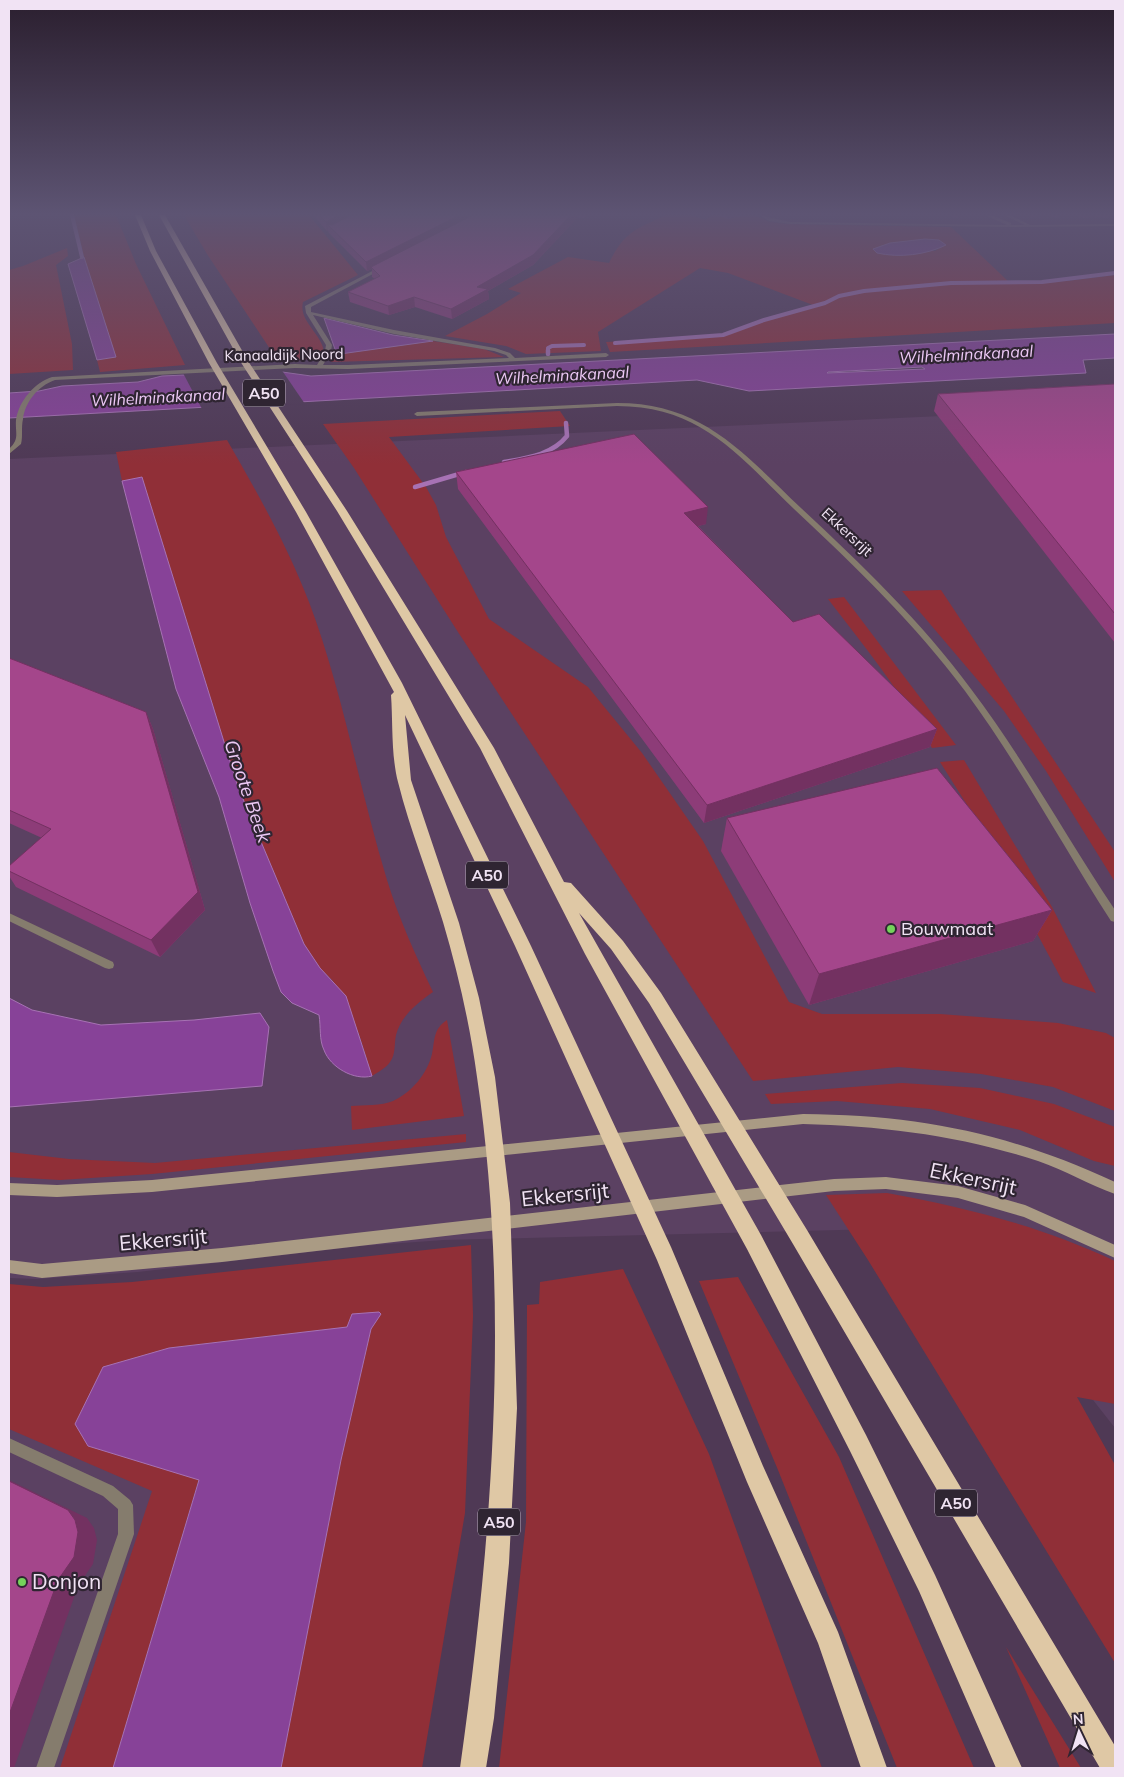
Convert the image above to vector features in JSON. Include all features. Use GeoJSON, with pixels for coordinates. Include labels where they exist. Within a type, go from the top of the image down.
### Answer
{"type":"FeatureCollection","features":[{"type":"Feature","properties":{"kind":"highway","name":"A50"},"geometry":{"type":"LineString","coordinates":[[178,298],[212,363],[301,512],[396,683],[578,1066],[664,1254],[755,1474],[829,1641],[874,1768]]}},
{"type":"Feature","properties":{"kind":"highway","name":"A50"},"geometry":{"type":"LineString","coordinates":[[209,298],[244,361],[284,425],[342,511],[487,748],[650,1058],[754,1242],[858,1443],[927,1583],[1008,1768]]}},
{"type":"Feature","properties":{"kind":"highway","name":"A50"},"geometry":{"type":"LineString","coordinates":[[396,683],[404,780],[451,923],[471,998],[486,1077],[501,1203],[506,1408],[498,1554],[481,1718],[473,1768]]}},
{"type":"Feature","properties":{"kind":"highway","name":"A50"},"geometry":{"type":"LineString","coordinates":[[550,869],[617,945],[655,998],[800,1237],[910,1426],[1114,1768]]}},
{"type":"Feature","properties":{"kind":"main road","name":"Ekkersrijt"},"geometry":{"type":"LineString","coordinates":[[9,1189],[57,1191],[152,1186],[804,1119],[854,1118],[930,1127],[1017,1147],[1115,1188]]}},
{"type":"Feature","properties":{"kind":"main road","name":"Ekkersrijt"},"geometry":{"type":"LineString","coordinates":[[9,1267],[42,1271],[222,1255],[834,1185],[886,1183],[958,1192],[1025,1211],[1115,1252]]}},
{"type":"Feature","properties":{"kind":"street"},"geometry":{"type":"LineString","coordinates":[[319,366],[328,351],[328,345],[309,312],[308,306],[321,298]]}},
{"type":"Feature","properties":{"kind":"street","name":"Kanaaldijk Noord"},"geometry":{"type":"LineString","coordinates":[[309,312],[394,332],[495,350],[508,354],[515,360]]}},
{"type":"Feature","properties":{"kind":"street","name":"Kanaaldijk Noord"},"geometry":{"type":"LineString","coordinates":[[9,452],[12,451],[20,438],[20,417],[33,391],[40,382],[54,378],[128,372],[358,366],[606,355]]}},
{"type":"Feature","properties":{"kind":"street","name":"Ekkersrijt"},"geometry":{"type":"LineString","coordinates":[[417,414],[626,404],[664,409],[706,426],[761,470],[781,492],[879,585],[944,659],[1017,759],[1093,888],[1115,918]]}},
{"type":"Feature","properties":{"kind":"street"},"geometry":{"type":"LineString","coordinates":[[9,917],[109,965]]}},
{"type":"Feature","properties":{"kind":"street"},"geometry":{"type":"LineString","coordinates":[[9,1446],[108,1491],[125,1506],[126,1534],[44,1768]]}},
{"type":"Feature","properties":{"kind":"shaded area"},"geometry":{"type":"Polygon","coordinates":[[[9,298],[63,298],[72,344],[73,370],[9,374],[9,298]]]}},
{"type":"Feature","properties":{"kind":"shaded area"},"geometry":{"type":"Polygon","coordinates":[[[97,298],[152,298],[185,365],[100,372],[97,360],[116,357],[97,298]]]}},
{"type":"Feature","properties":{"kind":"shaded area"},"geometry":{"type":"Polygon","coordinates":[[[236,298],[311,298],[303,302],[302,309],[307,322],[323,347],[324,354],[308,359],[278,361],[236,298]]]}},
{"type":"Feature","properties":{"kind":"shaded area"},"geometry":{"type":"Polygon","coordinates":[[[513,298],[652,298],[598,332],[601,351],[526,354],[506,346],[445,336],[513,298]]]}},
{"type":"Feature","properties":{"kind":"shaded area"},"geometry":{"type":"Polygon","coordinates":[[[794,298],[1115,298],[1115,323],[610,352],[606,342],[720,337],[745,326],[813,305],[794,298]]]}},
{"type":"Feature","properties":{"kind":"shaded area"},"geometry":{"type":"Polygon","coordinates":[[[433,341],[484,349],[504,357],[331,362],[333,355],[433,341]]]}},
{"type":"Feature","properties":{"kind":"shaded area"},"geometry":{"type":"Polygon","coordinates":[[[1115,408],[1115,1428],[957,1227],[444,1240],[361,1246],[138,1272],[36,1279],[9,1278],[9,459],[1115,408]]]}},
{"type":"Feature","properties":{"kind":"shaded area"},"geometry":{"type":"Polygon","coordinates":[[[560,411],[570,426],[389,437],[426,487],[436,505],[446,537],[489,619],[588,687],[642,753],[703,841],[789,1002],[822,1014],[940,1014],[1058,1023],[1106,1033],[1115,1038],[1115,1111],[1053,1087],[981,1074],[898,1067],[753,1081],[456,629],[354,468],[323,424],[560,411]]]}},
{"type":"Feature","properties":{"kind":"shaded area"},"geometry":{"type":"Polygon","coordinates":[[[227,440],[281,539],[309,602],[332,670],[387,880],[402,923],[433,992],[416,1005],[406,1016],[398,1028],[392,1059],[372,1076],[359,1034],[333,981],[320,968],[304,944],[238,787],[142,478],[122,481],[116,452],[227,440]]]}},
{"type":"Feature","properties":{"kind":"shaded area"},"geometry":{"type":"Polygon","coordinates":[[[941,590],[1115,852],[1115,882],[1046,771],[1004,711],[902,591],[941,590]]]}},
{"type":"Feature","properties":{"kind":"shaded area"},"geometry":{"type":"Polygon","coordinates":[[[844,597],[956,745],[932,748],[896,690],[828,599],[844,597]]]}},
{"type":"Feature","properties":{"kind":"shaded area"},"geometry":{"type":"Polygon","coordinates":[[[964,760],[1052,907],[1096,993],[1063,982],[974,816],[940,762],[964,760]]]}},
{"type":"Feature","properties":{"kind":"shaded area"},"geometry":{"type":"Polygon","coordinates":[[[447,1020],[464,1116],[352,1130],[351,1106],[389,1103],[406,1093],[418,1082],[430,1061],[437,1031],[442,1023],[447,1020]]]}},
{"type":"Feature","properties":{"kind":"shaded area"},"geometry":{"type":"Polygon","coordinates":[[[902,1083],[980,1088],[1054,1104],[1115,1127],[1115,1166],[1094,1161],[1020,1130],[930,1109],[837,1101],[771,1104],[765,1094],[902,1083]]]}},
{"type":"Feature","properties":{"kind":"shaded area"},"geometry":{"type":"Polygon","coordinates":[[[466,1134],[466,1142],[152,1174],[60,1180],[9,1177],[9,1152],[69,1159],[155,1163],[466,1134]]]}},
{"type":"Feature","properties":{"kind":"shaded area"},"geometry":{"type":"Polygon","coordinates":[[[887,1193],[975,1212],[1031,1228],[1115,1261],[1115,1404],[1077,1397],[1115,1465],[1115,1663],[868,1260],[826,1195],[887,1193]]]}},
{"type":"Feature","properties":{"kind":"shaded area"},"geometry":{"type":"Polygon","coordinates":[[[471,1245],[473,1316],[465,1513],[422,1768],[281,1768],[341,1460],[371,1329],[381,1314],[352,1314],[348,1327],[169,1348],[88,1446],[199,1479],[113,1768],[60,1768],[152,1491],[9,1429],[9,1284],[43,1287],[132,1282],[471,1245]]]}},
{"type":"Feature","properties":{"kind":"shaded area"},"geometry":{"type":"Polygon","coordinates":[[[623,1269],[709,1454],[822,1768],[499,1768],[526,1522],[527,1305],[539,1304],[540,1282],[623,1269]]]}},
{"type":"Feature","properties":{"kind":"shaded area"},"geometry":{"type":"Polygon","coordinates":[[[738,1277],[839,1457],[974,1768],[897,1768],[778,1470],[699,1281],[738,1277]]]}},
{"type":"Feature","properties":{"kind":"shaded area"},"geometry":{"type":"Polygon","coordinates":[[[9,1409],[176,1477],[81,1768],[9,1768],[9,1409]]]}},
{"type":"Feature","properties":{"kind":"shaded area"},"geometry":{"type":"Polygon","coordinates":[[[1006,1647],[1073,1755],[1081,1768],[1060,1768],[1006,1647]]]}},
{"type":"Feature","properties":{"kind":"water"},"geometry":{"type":"Polygon","coordinates":[[[78,298],[97,298],[116,357],[97,360],[78,298]]]}},
{"type":"Feature","properties":{"kind":"water"},"geometry":{"type":"Polygon","coordinates":[[[324,318],[393,335],[433,341],[333,355],[336,352],[324,318]]]}},
{"type":"Feature","properties":{"kind":"water","name":"Wilhelminakanaal"},"geometry":{"type":"Polygon","coordinates":[[[1115,334],[1115,358],[1083,360],[1086,373],[749,391],[697,380],[9,418],[9,393],[39,391],[62,386],[138,382],[162,376],[275,371],[311,376],[1115,334]],[[922,367],[827,373],[925,369],[922,367]]]}},
{"type":"Feature","properties":{"kind":"water"},"geometry":{"type":"Polygon","coordinates":[[[142,477],[238,787],[304,944],[320,968],[346,996],[372,1076],[365,1077],[350,1074],[337,1067],[327,1056],[322,1046],[319,1015],[292,1003],[281,992],[250,903],[219,797],[176,689],[122,481],[142,477]]]}},
{"type":"Feature","properties":{"kind":"water"},"geometry":{"type":"Polygon","coordinates":[[[9,998],[32,1010],[101,1025],[194,1020],[260,1013],[269,1027],[262,1086],[9,1107],[9,998]]]}},
{"type":"Feature","properties":{"kind":"water"},"geometry":{"type":"Polygon","coordinates":[[[379,1312],[381,1314],[371,1329],[341,1460],[281,1768],[113,1768],[199,1480],[88,1446],[75,1424],[103,1367],[169,1348],[347,1327],[352,1314],[379,1312]]]}},
{"type":"Feature","properties":{"kind":"pier"},"geometry":{"type":"Polygon","coordinates":[[[281,369],[305,404],[202,409],[183,373],[281,369]]]}},
{"type":"Feature","properties":{"kind":"building"},"geometry":{"type":"Polygon","coordinates":[[[365,298],[411,298],[388,306],[365,298]]]}},
{"type":"Feature","properties":{"kind":"building"},"geometry":{"type":"Polygon","coordinates":[[[417,298],[471,298],[451,309],[417,298]]]}},
{"type":"Feature","properties":{"kind":"building"},"geometry":{"type":"Polygon","coordinates":[[[1115,384],[1115,614],[938,394],[1115,384]]]}},
{"type":"Feature","properties":{"kind":"building"},"geometry":{"type":"Polygon","coordinates":[[[634,434],[708,507],[684,513],[793,622],[819,614],[937,729],[707,805],[456,472],[634,434]]]}},
{"type":"Feature","properties":{"kind":"building"},"geometry":{"type":"Polygon","coordinates":[[[9,658],[146,712],[198,892],[151,940],[9,871],[9,866],[51,829],[9,810],[9,658]]]}},
{"type":"Feature","properties":{"kind":"building"},"geometry":{"type":"Polygon","coordinates":[[[937,768],[1052,910],[819,974],[727,818],[937,768]]]}},
{"type":"Feature","properties":{"kind":"building"},"geometry":{"type":"Polygon","coordinates":[[[9,1481],[68,1510],[75,1520],[78,1532],[74,1557],[58,1580],[9,1715],[9,1481]]]}},
{"type":"Feature","properties":{"kind":"waterway","name":"Groote Beek"},"geometry":{"type":"LineString","coordinates":[[615,343],[723,335],[764,320],[825,303],[835,298]]}},
{"type":"Feature","properties":{"kind":"waterway","name":"Groote Beek"},"geometry":{"type":"LineString","coordinates":[[548,354],[548,348],[552,346],[584,345]]}},
{"type":"Feature","properties":{"kind":"waterway","name":"Groote Beek"},"geometry":{"type":"LineString","coordinates":[[504,462],[538,455],[554,448],[567,436],[566,423]]}},
{"type":"Feature","properties":{"kind":"waterway","name":"Groote Beek"},"geometry":{"type":"LineString","coordinates":[[415,487],[466,472]]}},
{"type":"Feature","properties":{"kind":"place","name":"Bouwmaat"},"geometry":{"type":"Point","coordinates":[891,929]}},
{"type":"Feature","properties":{"kind":"place","name":"Donjon"},"geometry":{"type":"Point","coordinates":[22,1582]}}]}
